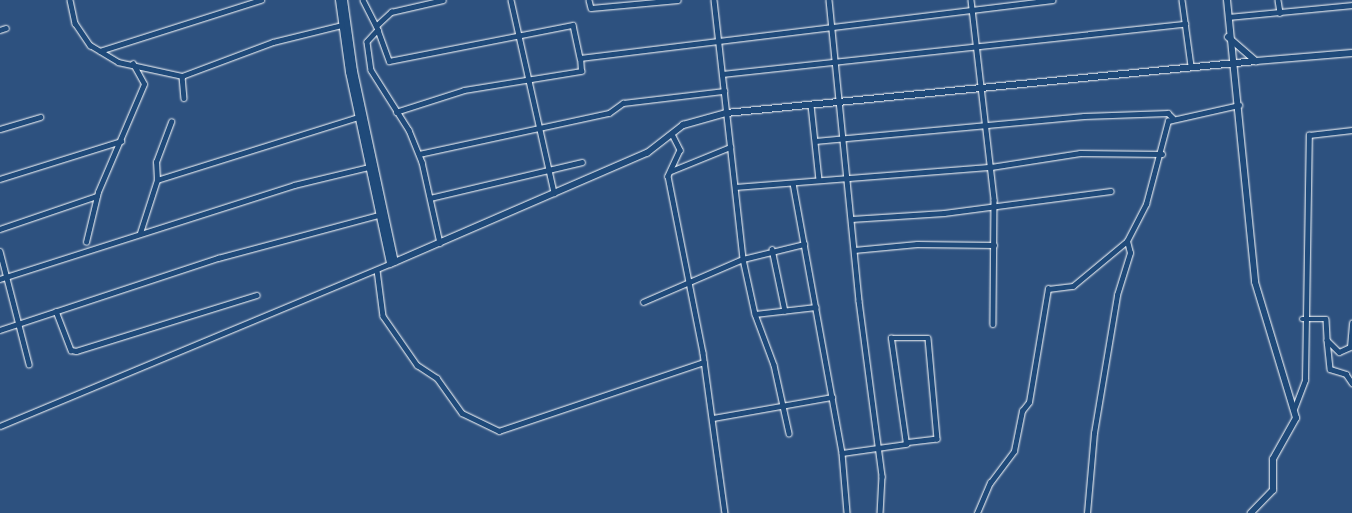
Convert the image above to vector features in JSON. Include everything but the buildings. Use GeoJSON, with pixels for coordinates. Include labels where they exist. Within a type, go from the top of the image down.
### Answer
{"type":"FeatureCollection","features":[{"type":"Feature","properties":{"kind":"street"},"geometry":{"type":"LineString","coordinates":[[70,0],[76,23],[90,45],[100,52],[118,62],[182,76],[273,42],[342,25]]}},
{"type":"Feature","properties":{"kind":"street"},"geometry":{"type":"LineString","coordinates":[[100,52],[261,0]]}},
{"type":"Feature","properties":{"kind":"street"},"geometry":{"type":"LineString","coordinates":[[339,0],[358,117],[379,215],[393,263]]}},
{"type":"Feature","properties":{"kind":"street"},"geometry":{"type":"LineString","coordinates":[[344,0],[354,71],[393,263]]}},
{"type":"Feature","properties":{"kind":"street"},"geometry":{"type":"LineString","coordinates":[[363,0],[377,28],[389,61],[519,33],[572,25],[580,58],[581,71],[464,90],[396,112]]}},
{"type":"Feature","properties":{"kind":"street"},"geometry":{"type":"LineString","coordinates":[[440,243],[419,154],[371,70],[367,42],[391,12],[444,0]]}},
{"type":"Feature","properties":{"kind":"street"},"geometry":{"type":"LineString","coordinates":[[512,0],[554,193]]}},
{"type":"Feature","properties":{"kind":"street"},"geometry":{"type":"LineString","coordinates":[[589,0],[591,8],[678,0]]}},
{"type":"Feature","properties":{"kind":"street"},"geometry":{"type":"LineString","coordinates":[[714,0],[743,259],[755,314],[770,352],[788,433]]}},
{"type":"Feature","properties":{"kind":"street"},"geometry":{"type":"LineString","coordinates":[[829,0],[854,250],[878,450],[880,513]]}},
{"type":"Feature","properties":{"kind":"street"},"geometry":{"type":"LineString","coordinates":[[971,0],[982,85],[994,208],[993,324]]}},
{"type":"Feature","properties":{"kind":"street"},"geometry":{"type":"LineString","coordinates":[[580,58],[718,41],[832,24],[1052,0]]}},
{"type":"Feature","properties":{"kind":"street"},"geometry":{"type":"LineString","coordinates":[[1182,0],[1191,66]]}},
{"type":"Feature","properties":{"kind":"street"},"geometry":{"type":"LineString","coordinates":[[1227,0],[1228,37],[1234,64],[1239,105],[1255,282],[1294,409]]}},
{"type":"Feature","properties":{"kind":"street"},"geometry":{"type":"LineString","coordinates":[[1278,0],[1280,12]]}},
{"type":"Feature","properties":{"kind":"street"},"geometry":{"type":"LineString","coordinates":[[1228,17],[1352,5]]}},
{"type":"Feature","properties":{"kind":"street"},"geometry":{"type":"LineString","coordinates":[[722,74],[978,49],[1185,24]]}},
{"type":"Feature","properties":{"kind":"street"},"geometry":{"type":"LineString","coordinates":[[0,30],[6,28]]}},
{"type":"Feature","properties":{"kind":"street"},"geometry":{"type":"LineString","coordinates":[[1228,37],[1256,61]]}},
{"type":"Feature","properties":{"kind":"street"},"geometry":{"type":"LineString","coordinates":[[0,426],[440,243],[647,153],[683,126],[726,113],[982,85],[1352,53]]}},
{"type":"Feature","properties":{"kind":"street"},"geometry":{"type":"LineString","coordinates":[[86,242],[96,196],[144,84],[133,64]]}},
{"type":"Feature","properties":{"kind":"street"},"geometry":{"type":"LineString","coordinates":[[182,76],[184,98]]}},
{"type":"Feature","properties":{"kind":"street"},"geometry":{"type":"LineString","coordinates":[[419,154],[539,126],[609,113],[623,103],[724,91]]}},
{"type":"Feature","properties":{"kind":"street"},"geometry":{"type":"LineString","coordinates":[[811,105],[819,180]]}},
{"type":"Feature","properties":{"kind":"street"},"geometry":{"type":"LineString","coordinates":[[815,141],[1144,113],[1168,114],[1173,118],[1239,105]]}},
{"type":"Feature","properties":{"kind":"street"},"geometry":{"type":"LineString","coordinates":[[0,129],[40,117]]}},
{"type":"Feature","properties":{"kind":"street"},"geometry":{"type":"LineString","coordinates":[[157,180],[358,117]]}},
{"type":"Feature","properties":{"kind":"street"},"geometry":{"type":"LineString","coordinates":[[977,513],[990,483],[1014,451],[1022,411],[1029,402],[1045,295],[1048,289],[1082,281],[1128,241],[1146,204],[1173,118]]}},
{"type":"Feature","properties":{"kind":"street"},"geometry":{"type":"LineString","coordinates":[[140,233],[157,180],[156,162],[172,122]]}},
{"type":"Feature","properties":{"kind":"street"},"geometry":{"type":"LineString","coordinates":[[1251,513],[1273,490],[1274,459],[1293,429],[1294,409],[1304,380],[1302,319],[1309,135],[1352,130]]}},
{"type":"Feature","properties":{"kind":"street"},"geometry":{"type":"LineString","coordinates":[[672,134],[680,150],[671,171],[692,284],[724,513]]}},
{"type":"Feature","properties":{"kind":"street"},"geometry":{"type":"LineString","coordinates":[[0,179],[121,140]]}},
{"type":"Feature","properties":{"kind":"street"},"geometry":{"type":"LineString","coordinates":[[671,171],[730,147]]}},
{"type":"Feature","properties":{"kind":"street"},"geometry":{"type":"LineString","coordinates":[[734,187],[990,167],[1080,153],[1162,154]]}},
{"type":"Feature","properties":{"kind":"street"},"geometry":{"type":"LineString","coordinates":[[430,198],[582,162]]}},
{"type":"Feature","properties":{"kind":"street"},"geometry":{"type":"LineString","coordinates":[[0,279],[140,233],[369,167]]}},
{"type":"Feature","properties":{"kind":"street"},"geometry":{"type":"LineString","coordinates":[[793,183],[842,452],[847,513]]}},
{"type":"Feature","properties":{"kind":"street"},"geometry":{"type":"LineString","coordinates":[[851,218],[994,208],[1111,191]]}},
{"type":"Feature","properties":{"kind":"street"},"geometry":{"type":"LineString","coordinates":[[0,229],[96,196]]}},
{"type":"Feature","properties":{"kind":"street"},"geometry":{"type":"LineString","coordinates":[[0,330],[218,258],[379,215]]}},
{"type":"Feature","properties":{"kind":"street"},"geometry":{"type":"LineString","coordinates":[[1087,513],[1094,433],[1117,295],[1130,253],[1128,241]]}},
{"type":"Feature","properties":{"kind":"street"},"geometry":{"type":"LineString","coordinates":[[643,302],[692,284],[743,259],[772,249],[804,244]]}},
{"type":"Feature","properties":{"kind":"street"},"geometry":{"type":"LineString","coordinates":[[854,250],[918,244],[994,245]]}},
{"type":"Feature","properties":{"kind":"street"},"geometry":{"type":"LineString","coordinates":[[772,249],[785,311]]}},
{"type":"Feature","properties":{"kind":"street"},"geometry":{"type":"LineString","coordinates":[[0,251],[29,364]]}},
{"type":"Feature","properties":{"kind":"street"},"geometry":{"type":"LineString","coordinates":[[377,270],[383,316],[417,365],[437,378],[462,413],[500,431],[704,362]]}},
{"type":"Feature","properties":{"kind":"street"},"geometry":{"type":"LineString","coordinates":[[56,311],[71,350],[76,351],[257,295]]}},
{"type":"Feature","properties":{"kind":"street"},"geometry":{"type":"LineString","coordinates":[[755,314],[816,307]]}},
{"type":"Feature","properties":{"kind":"street"},"geometry":{"type":"LineString","coordinates":[[1302,319],[1326,319],[1326,340],[1330,369],[1346,374],[1352,383]]}},
{"type":"Feature","properties":{"kind":"street"},"geometry":{"type":"LineString","coordinates":[[1326,340],[1340,352],[1350,348],[1352,323]]}},
{"type":"Feature","properties":{"kind":"street"},"geometry":{"type":"LineString","coordinates":[[842,452],[878,450],[906,443],[937,439],[928,338],[891,338],[906,443]]}},
{"type":"Feature","properties":{"kind":"street"},"geometry":{"type":"LineString","coordinates":[[712,418],[783,404],[832,397]]}}]}
